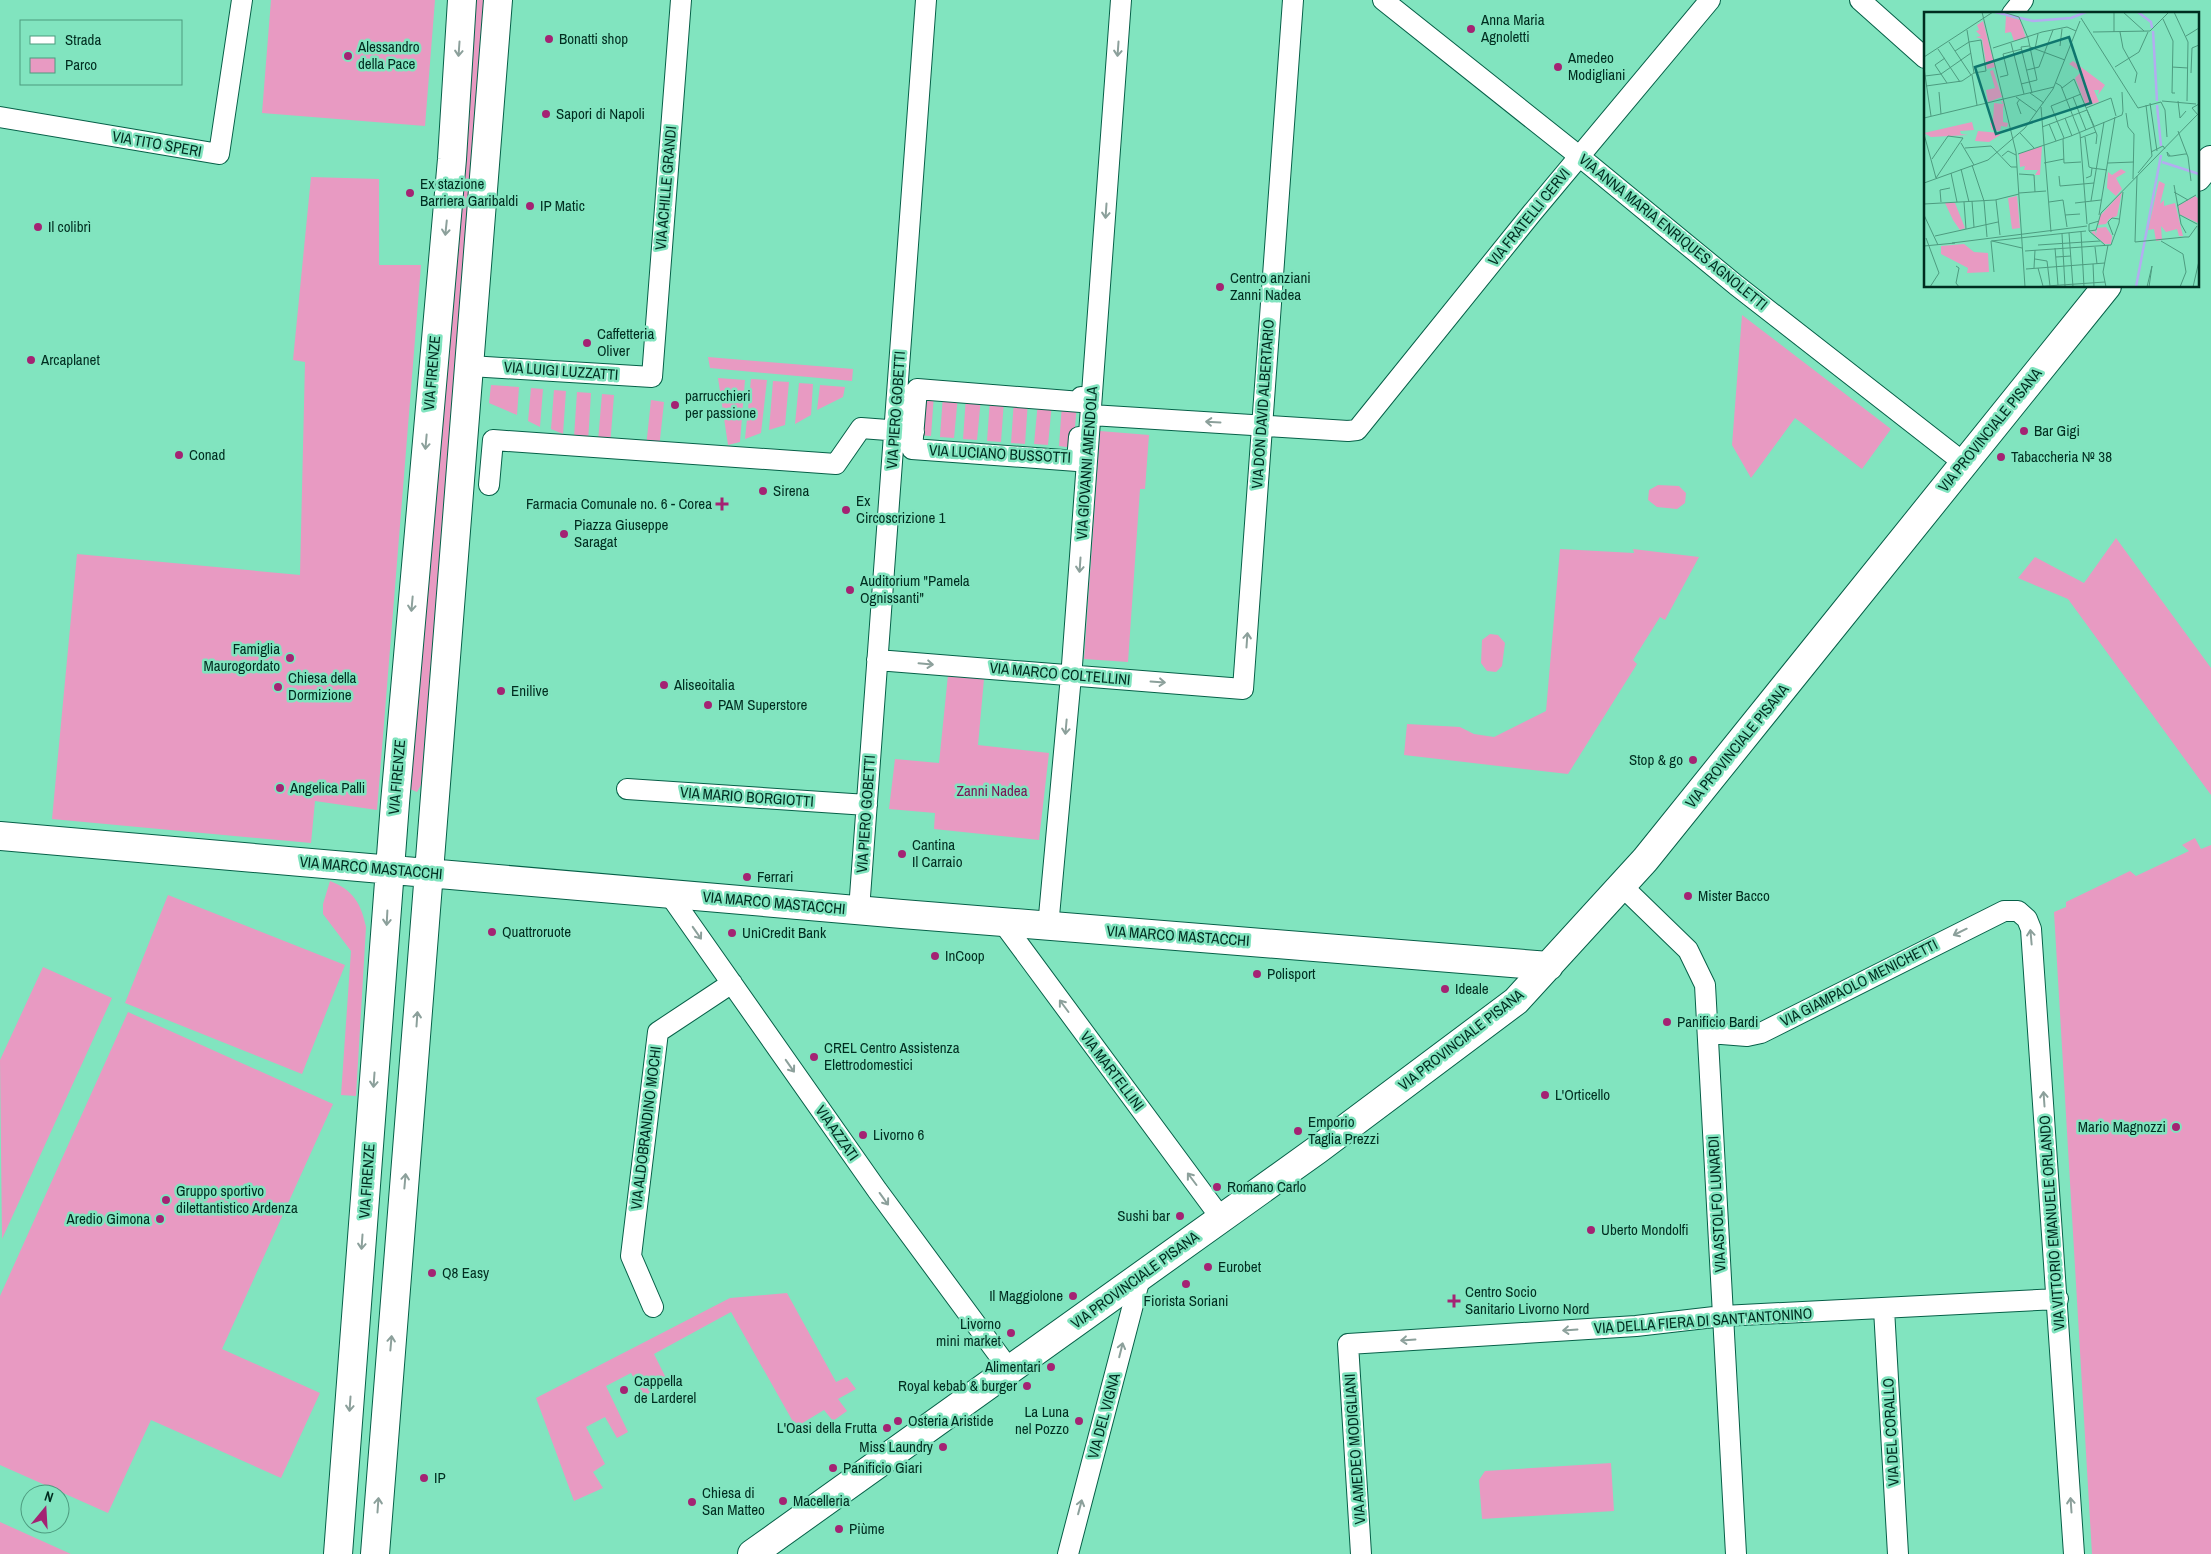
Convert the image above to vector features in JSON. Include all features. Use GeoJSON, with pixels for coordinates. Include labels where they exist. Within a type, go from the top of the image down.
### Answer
{"type":"FeatureCollection","features":[{"type":"Feature","properties":{"kind":"street","name":"VIA TITO SPERI"},"geometry":{"type":"LineString","coordinates":[[0,117],[219,154],[242,0]]}},
{"type":"Feature","properties":{"kind":"street","name":"VIA FIRENZE"},"geometry":{"type":"LineString","coordinates":[[338,1554],[390,870],[452,159],[462,0]]}},
{"type":"Feature","properties":{"kind":"street"},"geometry":{"type":"LineString","coordinates":[[375,1554],[498,0]]}},
{"type":"Feature","properties":{"kind":"street","name":"VIA ACHILLE GRANDI"},"geometry":{"type":"LineString","coordinates":[[652,377],[681,0]]}},
{"type":"Feature","properties":{"kind":"street","name":"VIA PIERO GOBETTI"},"geometry":{"type":"LineString","coordinates":[[859,910],[877,660],[904,431],[926,0]]}},
{"type":"Feature","properties":{"kind":"street","name":"VIA GIOVANNI AMENDOLA"},"geometry":{"type":"LineString","coordinates":[[1048,927],[1071,676],[1085,405],[1121,0]]}},
{"type":"Feature","properties":{"kind":"street","name":"VIA DON DAVID ALBERTARIO"},"geometry":{"type":"LineString","coordinates":[[1243,689],[1293,0]]}},
{"type":"Feature","properties":{"kind":"street","name":"VIA ANNA MARIA ENRIQUES AGNOLETTI"},"geometry":{"type":"LineString","coordinates":[[1383,0],[1406,6],[1579,156],[1736,285],[1964,463]]}},
{"type":"Feature","properties":{"kind":"street","name":"VIA FRATELLI CERVI"},"geometry":{"type":"LineString","coordinates":[[1348,431],[1357,430],[1579,156],[1710,0]]}},
{"type":"Feature","properties":{"kind":"street"},"geometry":{"type":"LineString","coordinates":[[1860,0],[1924,57]]}},
{"type":"Feature","properties":{"kind":"street"},"geometry":{"type":"LineString","coordinates":[[2014,12],[2023,0]]}},
{"type":"Feature","properties":{"kind":"street"},"geometry":{"type":"LineString","coordinates":[[2198,176],[2211,160]]}},
{"type":"Feature","properties":{"kind":"street","name":"VIA PROVINCIALE PISANA"},"geometry":{"type":"LineString","coordinates":[[752,1554],[1317,1150],[1516,1001],[1622,886],[1773,703],[2105,288]]}},
{"type":"Feature","properties":{"kind":"street","name":"VIA LUIGI LUZZATTI"},"geometry":{"type":"LineString","coordinates":[[470,366],[652,377]]}},
{"type":"Feature","properties":{"kind":"street","name":"VIA LUCIANO BUSSOTTI"},"geometry":{"type":"LineString","coordinates":[[1085,405],[1077,461],[912,449],[904,431],[917,390],[1085,405],[1262,425],[1348,431]]}},
{"type":"Feature","properties":{"kind":"street"},"geometry":{"type":"LineString","coordinates":[[489,486],[492,440],[836,464],[861,428],[904,431]]}},
{"type":"Feature","properties":{"kind":"street","name":"VIA MARCO COLTELLINI"},"geometry":{"type":"LineString","coordinates":[[877,660],[1243,689]]}},
{"type":"Feature","properties":{"kind":"street","name":"VIA MARIO BORGIOTTI"},"geometry":{"type":"LineString","coordinates":[[627,789],[867,805]]}},
{"type":"Feature","properties":{"kind":"street","name":"VIA MARCO MASTACCHI"},"geometry":{"type":"LineString","coordinates":[[0,836],[1048,927],[1549,966]]}},
{"type":"Feature","properties":{"kind":"street","name":"VIA ASTOLFO LUNARDI"},"geometry":{"type":"LineString","coordinates":[[1622,886],[1677,938],[1696,962],[1705,985],[1736,1554]]}},
{"type":"Feature","properties":{"kind":"street","name":"VIA AZZATI"},"geometry":{"type":"LineString","coordinates":[[669,894],[878,1190],[1009,1369]]}},
{"type":"Feature","properties":{"kind":"street","name":"VIA GIAMPAOLO MENICHETTI"},"geometry":{"type":"LineString","coordinates":[[1708,1033],[1747,1036],[1761,1033],[2004,911]]}},
{"type":"Feature","properties":{"kind":"street","name":"VIA VITTORIO EMANUELE ORLANDO"},"geometry":{"type":"LineString","coordinates":[[2004,911],[2021,913],[2027,919],[2031,929],[2074,1554]]}},
{"type":"Feature","properties":{"kind":"street","name":"VIA MARTELLINI"},"geometry":{"type":"LineString","coordinates":[[1003,922],[1221,1218]]}},
{"type":"Feature","properties":{"kind":"street","name":"VIA ALDOBRANDINO MOCHI"},"geometry":{"type":"LineString","coordinates":[[653,1307],[630,1256],[658,1032],[732,983]]}},
{"type":"Feature","properties":{"kind":"street","name":"VIA DEL VIGNA"},"geometry":{"type":"LineString","coordinates":[[1068,1554],[1140,1278]]}},
{"type":"Feature","properties":{"kind":"street","name":"VIA DELLA FIERA DI SANT'ANTONINO"},"geometry":{"type":"LineString","coordinates":[[1348,1344],[1636,1326],[1723,1316],[2058,1300]]}},
{"type":"Feature","properties":{"kind":"street","name":"VIA DEL CORALLO"},"geometry":{"type":"LineString","coordinates":[[1884,1309],[1898,1554]]}},
{"type":"Feature","properties":{"kind":"street","name":"VIA AMEDEO MODIGLIANI"},"geometry":{"type":"LineString","coordinates":[[1348,1344],[1361,1554]]}},
{"type":"Feature","properties":{"kind":"green space","name":"Alessandro della Pace"},"geometry":{"type":"Polygon","coordinates":[[[271,0],[435,0],[425,126],[262,113],[271,0]]]}},
{"type":"Feature","properties":{"kind":"green space"},"geometry":{"type":"Polygon","coordinates":[[[471,0],[486,0],[421,785],[417,792],[410,789],[471,0]]]}},
{"type":"Feature","properties":{"kind":"green space"},"geometry":{"type":"Polygon","coordinates":[[[311,177],[379,179],[379,265],[421,265],[377,810],[315,801],[311,843],[52,819],[77,554],[300,575],[305,362],[293,360],[311,177]]]}},
{"type":"Feature","properties":{"kind":"green space"},"geometry":{"type":"Polygon","coordinates":[[[1742,315],[1891,429],[1862,469],[1795,418],[1751,478],[1732,445],[1742,315]]]}},
{"type":"Feature","properties":{"kind":"green space"},"geometry":{"type":"Polygon","coordinates":[[[708,357],[853,369],[852,381],[710,368],[708,357]]]}},
{"type":"Feature","properties":{"kind":"green space"},"geometry":{"type":"Polygon","coordinates":[[[718,378],[745,380],[740,442],[728,445],[718,378]]]}},
{"type":"Feature","properties":{"kind":"green space"},"geometry":{"type":"Polygon","coordinates":[[[751,379],[767,380],[761,433],[745,439],[751,379]]]}},
{"type":"Feature","properties":{"kind":"green space"},"geometry":{"type":"Polygon","coordinates":[[[773,381],[789,382],[785,425],[769,430],[773,381]]]}},
{"type":"Feature","properties":{"kind":"green space"},"geometry":{"type":"Polygon","coordinates":[[[799,383],[813,384],[811,415],[795,424],[799,383]]]}},
{"type":"Feature","properties":{"kind":"green space"},"geometry":{"type":"Polygon","coordinates":[[[491,385],[519,387],[517,415],[489,403],[491,385]]]}},
{"type":"Feature","properties":{"kind":"green space"},"geometry":{"type":"Polygon","coordinates":[[[820,385],[845,387],[843,397],[817,410],[820,385]]]}},
{"type":"Feature","properties":{"kind":"green space"},"geometry":{"type":"Polygon","coordinates":[[[531,388],[543,389],[540,427],[528,421],[531,388]]]}},
{"type":"Feature","properties":{"kind":"green space"},"geometry":{"type":"Polygon","coordinates":[[[554,390],[566,391],[563,434],[551,429],[554,390]]]}},
{"type":"Feature","properties":{"kind":"green space"},"geometry":{"type":"Polygon","coordinates":[[[577,392],[591,393],[588,442],[574,437],[577,392]]]}},
{"type":"Feature","properties":{"kind":"green space"},"geometry":{"type":"Polygon","coordinates":[[[920,393],[934,394],[931,436],[917,435],[920,393]]]}},
{"type":"Feature","properties":{"kind":"green space"},"geometry":{"type":"Polygon","coordinates":[[[602,394],[614,395],[610,446],[598,441],[602,394]]]}},
{"type":"Feature","properties":{"kind":"green space"},"geometry":{"type":"Polygon","coordinates":[[[943,395],[958,396],[954,438],[940,437],[943,395]]]}},
{"type":"Feature","properties":{"kind":"green space"},"geometry":{"type":"Polygon","coordinates":[[[966,397],[981,398],[977,440],[963,439],[966,397]]]}},
{"type":"Feature","properties":{"kind":"green space"},"geometry":{"type":"Polygon","coordinates":[[[990,399],[1004,400],[1001,442],[987,441],[990,399]]]}},
{"type":"Feature","properties":{"kind":"green space"},"geometry":{"type":"Polygon","coordinates":[[[651,400],[664,402],[659,449],[646,447],[651,400]]]}},
{"type":"Feature","properties":{"kind":"green space"},"geometry":{"type":"Polygon","coordinates":[[[1014,400],[1028,401],[1025,444],[1011,443],[1014,400]]]}},
{"type":"Feature","properties":{"kind":"green space"},"geometry":{"type":"Polygon","coordinates":[[[1038,402],[1052,403],[1048,445],[1034,444],[1038,402]]]}},
{"type":"Feature","properties":{"kind":"green space"},"geometry":{"type":"Polygon","coordinates":[[[1062,404],[1077,405],[1073,448],[1059,446],[1062,404]]]}},
{"type":"Feature","properties":{"kind":"green space"},"geometry":{"type":"Polygon","coordinates":[[[1100,431],[1149,435],[1145,489],[1140,489],[1128,662],[1084,659],[1100,431]]]}},
{"type":"Feature","properties":{"kind":"green space"},"geometry":{"type":"Polygon","coordinates":[[[1658,485],[1679,486],[1686,493],[1685,503],[1677,509],[1657,507],[1648,500],[1649,490],[1658,485]]]}},
{"type":"Feature","properties":{"kind":"green space"},"geometry":{"type":"Polygon","coordinates":[[[2116,538],[2211,668],[2211,795],[2068,599],[2018,578],[2035,557],[2084,583],[2116,538]]]}},
{"type":"Feature","properties":{"kind":"green space"},"geometry":{"type":"Polygon","coordinates":[[[1560,549],[1634,553],[1633,549],[1699,557],[1665,620],[1660,617],[1633,660],[1637,664],[1568,774],[1404,755],[1407,724],[1460,727],[1474,734],[1494,737],[1546,711],[1560,549]]]}},
{"type":"Feature","properties":{"kind":"green space"},"geometry":{"type":"Polygon","coordinates":[[[1490,634],[1498,635],[1505,643],[1502,666],[1496,672],[1487,671],[1481,663],[1482,640],[1490,634]]]}},
{"type":"Feature","properties":{"kind":"green space","name":"Zanni Nadea"},"geometry":{"type":"Polygon","coordinates":[[[948,675],[984,679],[978,745],[1049,753],[1039,840],[934,829],[935,813],[889,809],[895,759],[939,763],[948,675]]]}},
{"type":"Feature","properties":{"kind":"green space"},"geometry":{"type":"Polygon","coordinates":[[[2195,838],[2201,849],[2211,845],[2211,1554],[2092,1554],[2054,912],[2066,907],[2066,902],[2130,871],[2136,876],[2189,851],[2182,845],[2195,838]]]}},
{"type":"Feature","properties":{"kind":"green space"},"geometry":{"type":"Polygon","coordinates":[[[330,881],[345,889],[355,898],[362,911],[366,927],[356,1096],[341,1095],[351,951],[323,914],[323,904],[330,881]]]}},
{"type":"Feature","properties":{"kind":"green space"},"geometry":{"type":"Polygon","coordinates":[[[168,895],[345,965],[302,1074],[125,1003],[168,895]]]}},
{"type":"Feature","properties":{"kind":"green space"},"geometry":{"type":"Polygon","coordinates":[[[43,967],[112,998],[2,1239],[0,1060],[43,967]]]}},
{"type":"Feature","properties":{"kind":"green space","name":"Gruppo sportivo dilettantistico Ardenza"},"geometry":{"type":"Polygon","coordinates":[[[128,1012],[333,1104],[222,1349],[320,1393],[281,1478],[151,1420],[108,1513],[70,1496],[70,1484],[43,1484],[0,1465],[0,1296],[128,1012]]]}},
{"type":"Feature","properties":{"kind":"green space"},"geometry":{"type":"Polygon","coordinates":[[[787,1293],[836,1382],[847,1377],[856,1389],[838,1399],[847,1411],[833,1421],[824,1410],[796,1427],[731,1312],[654,1354],[668,1382],[644,1396],[631,1373],[606,1386],[628,1432],[617,1438],[605,1417],[586,1427],[605,1464],[593,1472],[603,1488],[574,1501],[536,1398],[730,1298],[787,1293]]]}},
{"type":"Feature","properties":{"kind":"green space"},"geometry":{"type":"Polygon","coordinates":[[[1611,1463],[1614,1511],[1482,1519],[1479,1480],[1485,1471],[1611,1463]]]}},
{"type":"Feature","properties":{"kind":"green space"},"geometry":{"type":"Polygon","coordinates":[[[0,1522],[20,1531],[20,1534],[27,1534],[71,1554],[0,1554],[0,1522]]]}},
{"type":"Feature","properties":{"kind":"place","name":"Anna Maria Agnoletti"},"geometry":{"type":"Point","coordinates":[1471,29]}},
{"type":"Feature","properties":{"kind":"place","name":"Bonatti shop"},"geometry":{"type":"Point","coordinates":[549,39]}},
{"type":"Feature","properties":{"kind":"place","name":"Alessandro della Pace"},"geometry":{"type":"Point","coordinates":[348,56]}},
{"type":"Feature","properties":{"kind":"place","name":"Amedeo Modigliani"},"geometry":{"type":"Point","coordinates":[1558,67]}},
{"type":"Feature","properties":{"kind":"place","name":"Sapori di Napoli"},"geometry":{"type":"Point","coordinates":[546,114]}},
{"type":"Feature","properties":{"kind":"place","name":"Ex stazione Barriera Garibaldi"},"geometry":{"type":"Point","coordinates":[410,193]}},
{"type":"Feature","properties":{"kind":"place","name":"IP Matic"},"geometry":{"type":"Point","coordinates":[530,206]}},
{"type":"Feature","properties":{"kind":"place","name":"Il colibrì"},"geometry":{"type":"Point","coordinates":[38,227]}},
{"type":"Feature","properties":{"kind":"place","name":"Centro anziani Zanni Nadea"},"geometry":{"type":"Point","coordinates":[1220,287]}},
{"type":"Feature","properties":{"kind":"place","name":"Caffetteria Oliver"},"geometry":{"type":"Point","coordinates":[587,343]}},
{"type":"Feature","properties":{"kind":"place","name":"Arcaplanet"},"geometry":{"type":"Point","coordinates":[31,360]}},
{"type":"Feature","properties":{"kind":"place","name":"parrucchieri per passione"},"geometry":{"type":"Point","coordinates":[675,405]}},
{"type":"Feature","properties":{"kind":"place","name":"Bar Gigi"},"geometry":{"type":"Point","coordinates":[2024,431]}},
{"type":"Feature","properties":{"kind":"place","name":"Conad"},"geometry":{"type":"Point","coordinates":[179,455]}},
{"type":"Feature","properties":{"kind":"place","name":"Tabaccheria № 38"},"geometry":{"type":"Point","coordinates":[2001,457]}},
{"type":"Feature","properties":{"kind":"place","name":"Sirena"},"geometry":{"type":"Point","coordinates":[763,491]}},
{"type":"Feature","properties":{"kind":"place","name":"Farmacia Comunale no. 6 - Corea"},"geometry":{"type":"Point","coordinates":[722,504]}},
{"type":"Feature","properties":{"kind":"place","name":"Ex Circoscrizione 1"},"geometry":{"type":"Point","coordinates":[846,510]}},
{"type":"Feature","properties":{"kind":"place","name":"Piazza Giuseppe Saragat"},"geometry":{"type":"Point","coordinates":[564,534]}},
{"type":"Feature","properties":{"kind":"place","name":"Auditorium \"Pamela Ognissanti\""},"geometry":{"type":"Point","coordinates":[850,590]}},
{"type":"Feature","properties":{"kind":"place","name":"Famiglia Maurogordato"},"geometry":{"type":"Point","coordinates":[290,658]}},
{"type":"Feature","properties":{"kind":"place","name":"Aliseoitalia"},"geometry":{"type":"Point","coordinates":[664,685]}},
{"type":"Feature","properties":{"kind":"place","name":"Chiesa della Dormizione"},"geometry":{"type":"Point","coordinates":[278,687]}},
{"type":"Feature","properties":{"kind":"place","name":"Enilive"},"geometry":{"type":"Point","coordinates":[501,691]}},
{"type":"Feature","properties":{"kind":"place","name":"PAM Superstore"},"geometry":{"type":"Point","coordinates":[708,705]}},
{"type":"Feature","properties":{"kind":"place","name":"Stop & go"},"geometry":{"type":"Point","coordinates":[1693,760]}},
{"type":"Feature","properties":{"kind":"place","name":"Angelica Palli"},"geometry":{"type":"Point","coordinates":[280,788]}},
{"type":"Feature","properties":{"kind":"place","name":"Cantina Il Carraio"},"geometry":{"type":"Point","coordinates":[902,854]}},
{"type":"Feature","properties":{"kind":"place","name":"Ferrari"},"geometry":{"type":"Point","coordinates":[747,877]}},
{"type":"Feature","properties":{"kind":"place","name":"Mister Bacco"},"geometry":{"type":"Point","coordinates":[1688,896]}},
{"type":"Feature","properties":{"kind":"place","name":"Quattroruote"},"geometry":{"type":"Point","coordinates":[492,932]}},
{"type":"Feature","properties":{"kind":"place","name":"UniCredit Bank"},"geometry":{"type":"Point","coordinates":[732,933]}},
{"type":"Feature","properties":{"kind":"place","name":"InCoop"},"geometry":{"type":"Point","coordinates":[935,956]}},
{"type":"Feature","properties":{"kind":"place","name":"Polisport"},"geometry":{"type":"Point","coordinates":[1257,974]}},
{"type":"Feature","properties":{"kind":"place","name":"Ideale"},"geometry":{"type":"Point","coordinates":[1445,989]}},
{"type":"Feature","properties":{"kind":"place","name":"Panificio Bardi"},"geometry":{"type":"Point","coordinates":[1667,1022]}},
{"type":"Feature","properties":{"kind":"place","name":"CREL Centro Assistenza Elettrodomestici"},"geometry":{"type":"Point","coordinates":[814,1057]}},
{"type":"Feature","properties":{"kind":"place","name":"L'Orticello"},"geometry":{"type":"Point","coordinates":[1545,1095]}},
{"type":"Feature","properties":{"kind":"place","name":"Mario Magnozzi"},"geometry":{"type":"Point","coordinates":[2176,1127]}},
{"type":"Feature","properties":{"kind":"place","name":"Emporio Taglia Prezzi"},"geometry":{"type":"Point","coordinates":[1298,1131]}},
{"type":"Feature","properties":{"kind":"place","name":"Livorno 6"},"geometry":{"type":"Point","coordinates":[863,1135]}},
{"type":"Feature","properties":{"kind":"place","name":"Romano Carlo"},"geometry":{"type":"Point","coordinates":[1217,1187]}},
{"type":"Feature","properties":{"kind":"place","name":"Gruppo sportivo dilettantistico Ardenza"},"geometry":{"type":"Point","coordinates":[166,1200]}},
{"type":"Feature","properties":{"kind":"place","name":"Sushi bar"},"geometry":{"type":"Point","coordinates":[1180,1216]}},
{"type":"Feature","properties":{"kind":"place","name":"Aredio Gimona"},"geometry":{"type":"Point","coordinates":[160,1219]}},
{"type":"Feature","properties":{"kind":"place","name":"Uberto Mondolfi"},"geometry":{"type":"Point","coordinates":[1591,1230]}},
{"type":"Feature","properties":{"kind":"place","name":"Eurobet"},"geometry":{"type":"Point","coordinates":[1208,1267]}},
{"type":"Feature","properties":{"kind":"place","name":"Q8 Easy"},"geometry":{"type":"Point","coordinates":[432,1273]}},
{"type":"Feature","properties":{"kind":"place","name":"Fiorista Soriani"},"geometry":{"type":"Point","coordinates":[1186,1284]}},
{"type":"Feature","properties":{"kind":"place","name":"Il Maggiolone"},"geometry":{"type":"Point","coordinates":[1073,1296]}},
{"type":"Feature","properties":{"kind":"place","name":"Centro Socio Sanitario Livorno Nord"},"geometry":{"type":"Point","coordinates":[1454,1301]}},
{"type":"Feature","properties":{"kind":"place","name":"Livorno mini market"},"geometry":{"type":"Point","coordinates":[1011,1333]}},
{"type":"Feature","properties":{"kind":"place","name":"Alimentari"},"geometry":{"type":"Point","coordinates":[1051,1367]}},
{"type":"Feature","properties":{"kind":"place","name":"Royal kebab & burger"},"geometry":{"type":"Point","coordinates":[1027,1386]}},
{"type":"Feature","properties":{"kind":"place","name":"Cappella de Larderel"},"geometry":{"type":"Point","coordinates":[624,1390]}},
{"type":"Feature","properties":{"kind":"place","name":"Osteria Aristide"},"geometry":{"type":"Point","coordinates":[898,1421]}},
{"type":"Feature","properties":{"kind":"place","name":"La Luna nel Pozzo"},"geometry":{"type":"Point","coordinates":[1079,1421]}},
{"type":"Feature","properties":{"kind":"place","name":"L'Oasi della Frutta"},"geometry":{"type":"Point","coordinates":[887,1428]}},
{"type":"Feature","properties":{"kind":"place","name":"Miss Laundry"},"geometry":{"type":"Point","coordinates":[943,1447]}},
{"type":"Feature","properties":{"kind":"place","name":"Panificio Giari"},"geometry":{"type":"Point","coordinates":[833,1468]}},
{"type":"Feature","properties":{"kind":"place","name":"IP"},"geometry":{"type":"Point","coordinates":[424,1478]}},
{"type":"Feature","properties":{"kind":"place","name":"Macelleria"},"geometry":{"type":"Point","coordinates":[783,1501]}},
{"type":"Feature","properties":{"kind":"place","name":"Chiesa di San Matteo"},"geometry":{"type":"Point","coordinates":[692,1502]}},
{"type":"Feature","properties":{"kind":"place","name":"Piùme"},"geometry":{"type":"Point","coordinates":[839,1529]}}]}
